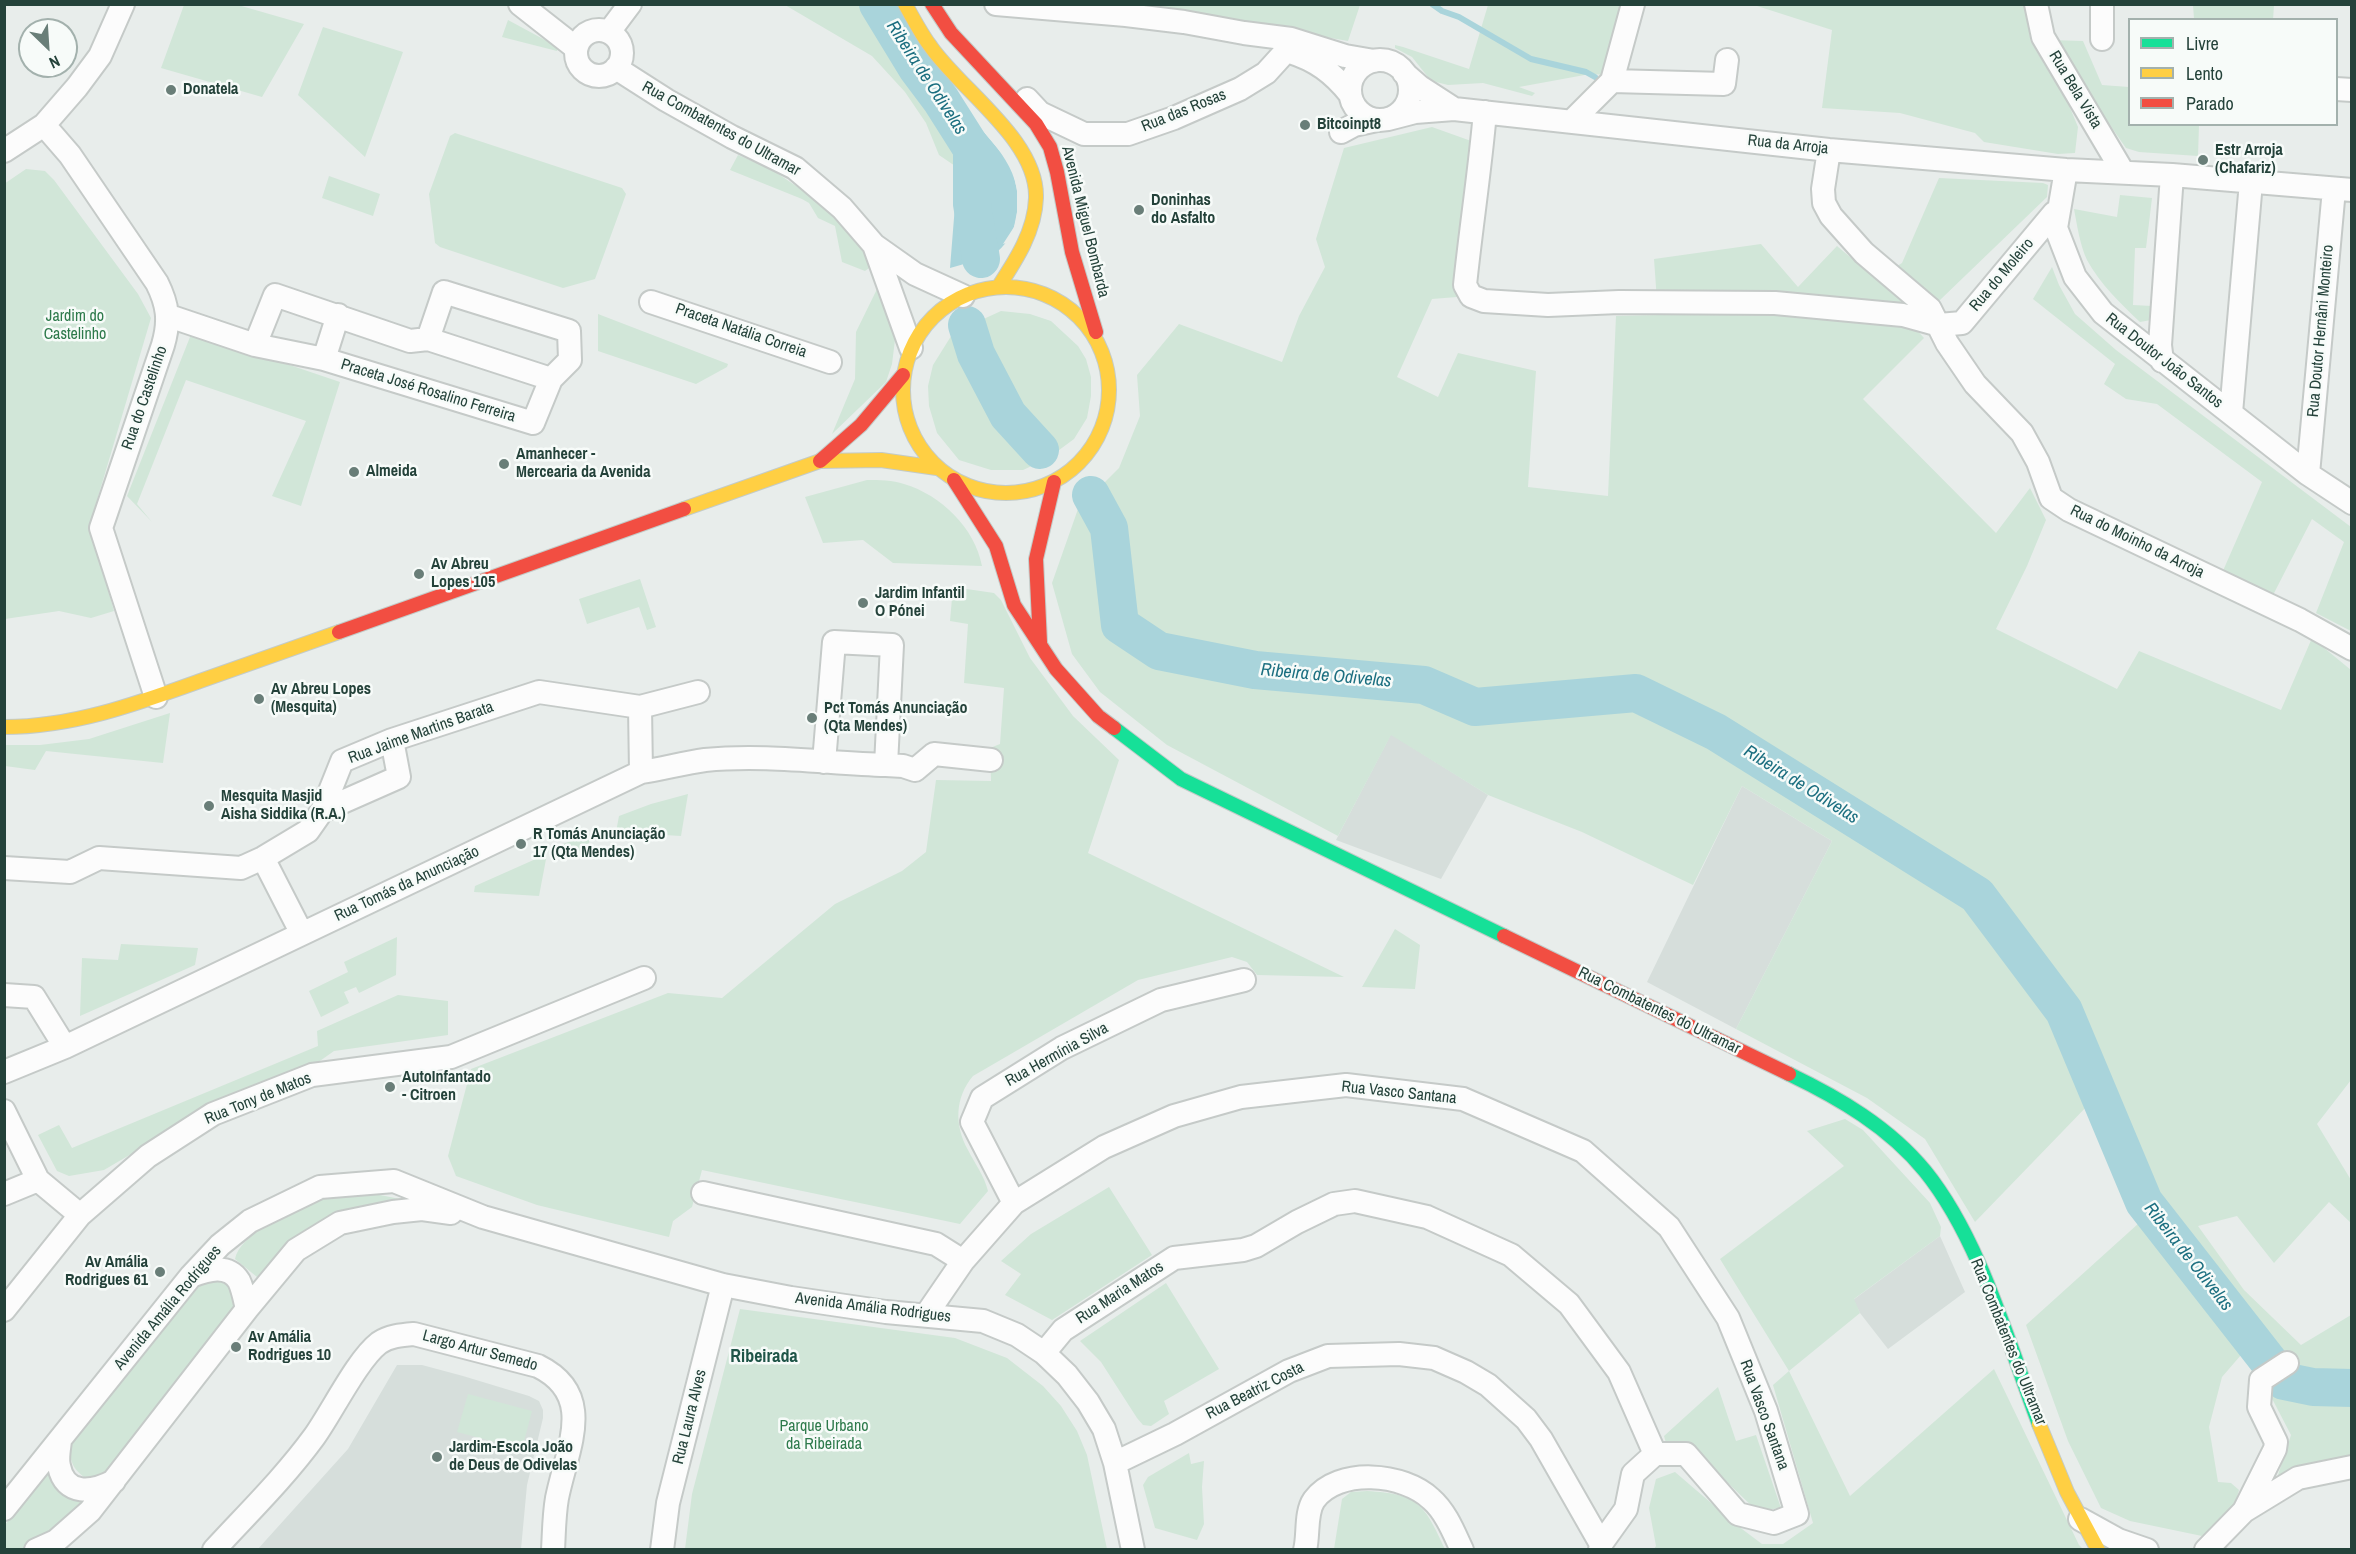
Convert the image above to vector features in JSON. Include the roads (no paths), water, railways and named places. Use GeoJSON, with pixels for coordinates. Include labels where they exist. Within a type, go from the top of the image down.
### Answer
{"type":"FeatureCollection","features":[{"type":"Feature","properties":{"kind":"main road"},"geometry":{"type":"LineString","coordinates":[[905,4],[932,48],[1026,156],[1033,172],[1036,188],[1030,234],[1020,255],[999,286]]}},
{"type":"Feature","properties":{"kind":"main road","name":"Avenida Miguel Bombarda"},"geometry":{"type":"LineString","coordinates":[[933,4],[951,33],[1043,135],[1054,159],[1072,252],[1100,345]]}},
{"type":"Feature","properties":{"kind":"main road"},"geometry":{"type":"LineString","coordinates":[[999,286],[1030,289],[1058,300],[1083,319],[1100,345],[1109,375],[1108,407],[1098,437],[1080,463],[1054,482],[1021,492],[986,492],[954,480],[937,468],[915,441],[903,409],[903,375],[911,348],[923,327],[937,312],[963,296],[999,286]]}},
{"type":"Feature","properties":{"kind":"main road"},"geometry":{"type":"LineString","coordinates":[[820,461],[861,425],[903,375]]}},
{"type":"Feature","properties":{"kind":"main road"},"geometry":{"type":"LineString","coordinates":[[4,727],[49,726],[81,720],[156,697],[820,461],[881,460],[937,468]]}},
{"type":"Feature","properties":{"kind":"main road","name":"Rua Combatentes do Ultramar"},"geometry":{"type":"LineString","coordinates":[[954,480],[992,538],[1014,605],[1056,669],[1098,716],[1181,779],[1825,1091],[1863,1114],[1891,1136],[1926,1171],[1963,1233],[1980,1269],[2051,1451],[2080,1519],[2098,1550]]}},
{"type":"Feature","properties":{"kind":"main road","name":"Rua Combatentes do Ultramar"},"geometry":{"type":"LineString","coordinates":[[1040,643],[1036,559],[1054,482]]}},
{"type":"Feature","properties":{"kind":"street"},"geometry":{"type":"LineString","coordinates":[[4,151],[44,125],[77,87],[100,56],[123,4]]}},
{"type":"Feature","properties":{"kind":"street"},"geometry":{"type":"LineString","coordinates":[[520,4],[576,48],[579,65],[588,73],[600,75],[616,68],[622,51],[618,40],[609,32],[597,30],[586,33],[576,48]]}},
{"type":"Feature","properties":{"kind":"street"},"geometry":{"type":"LineString","coordinates":[[609,32],[630,4]]}},
{"type":"Feature","properties":{"kind":"street","name":"Rua das Rosas"},"geometry":{"type":"LineString","coordinates":[[941,4],[1000,72],[1040,113],[1084,134],[1128,134],[1174,118],[1240,88],[1266,73],[1286,51]]}},
{"type":"Feature","properties":{"kind":"street"},"geometry":{"type":"LineString","coordinates":[[996,4],[1185,22],[1292,39],[1345,56],[1391,63],[1404,73],[1410,90],[1404,108],[1397,115],[1383,120],[1359,112],[1352,99],[1323,66],[1307,57],[1286,51],[1244,33]]}},
{"type":"Feature","properties":{"kind":"street"},"geometry":{"type":"LineString","coordinates":[[1572,121],[1612,81],[1633,4]]}},
{"type":"Feature","properties":{"kind":"street","name":"Rua Bela Vista"},"geometry":{"type":"LineString","coordinates":[[2036,4],[2043,37],[2123,172]]}},
{"type":"Feature","properties":{"kind":"street"},"geometry":{"type":"LineString","coordinates":[[2102,4],[2102,39]]}},
{"type":"Feature","properties":{"kind":"street"},"geometry":{"type":"LineString","coordinates":[[1612,81],[1724,84],[1727,60]]}},
{"type":"Feature","properties":{"kind":"street"},"geometry":{"type":"LineString","coordinates":[[1352,99],[1354,75],[1366,64],[1374,61]]}},
{"type":"Feature","properties":{"kind":"street","name":"Rua Combatentes do Ultramar"},"geometry":{"type":"LineString","coordinates":[[616,68],[666,100],[732,137],[795,168],[842,208],[874,245],[915,274],[963,296]]}},
{"type":"Feature","properties":{"kind":"street","name":"Rua da Arroja"},"geometry":{"type":"LineString","coordinates":[[1404,73],[1420,87],[1454,108]]}},
{"type":"Feature","properties":{"kind":"street","name":"Rua da Arroja"},"geometry":{"type":"LineString","coordinates":[[1352,99],[1341,132],[1354,125],[1415,112],[1454,108],[1829,150],[2066,170],[2172,175],[2343,189]]}},
{"type":"Feature","properties":{"kind":"street"},"geometry":{"type":"LineString","coordinates":[[1485,112],[1465,285],[1471,296],[1484,301],[1548,305],[1619,302],[1775,303],[1903,315],[1939,325]]}},
{"type":"Feature","properties":{"kind":"street","name":"Rua do Castelinho"},"geometry":{"type":"LineString","coordinates":[[44,125],[70,155],[157,283],[169,316],[164,345],[101,528],[156,697]]}},
{"type":"Feature","properties":{"kind":"street","name":"Rua do Moinho da Arroja"},"geometry":{"type":"LineString","coordinates":[[1829,150],[1823,189],[1824,203],[1831,216],[1864,253],[1930,309],[1947,343],[1975,384],[2022,433],[2038,462],[2051,498],[2069,510],[2348,640]]}},
{"type":"Feature","properties":{"kind":"street","name":"Rua Doutor João Santos"},"geometry":{"type":"LineString","coordinates":[[2066,170],[2056,228],[2074,278],[2103,313],[2308,474],[2352,503]]}},
{"type":"Feature","properties":{"kind":"street"},"geometry":{"type":"LineString","coordinates":[[2162,361],[2160,345],[2172,175]]}},
{"type":"Feature","properties":{"kind":"street"},"geometry":{"type":"LineString","coordinates":[[2231,413],[2252,182]]}},
{"type":"Feature","properties":{"kind":"street","name":"Rua Doutor Hernâni Monteiro"},"geometry":{"type":"LineString","coordinates":[[2308,474],[2343,189]]}},
{"type":"Feature","properties":{"kind":"street","name":"Rua do Moleiro"},"geometry":{"type":"LineString","coordinates":[[1939,325],[1962,323],[2058,211]]}},
{"type":"Feature","properties":{"kind":"street","name":"Rua Combatentes do Ultramar"},"geometry":{"type":"LineString","coordinates":[[874,245],[911,348]]}},
{"type":"Feature","properties":{"kind":"street"},"geometry":{"type":"LineString","coordinates":[[255,345],[275,295],[410,341],[428,339],[551,379],[570,360],[569,331],[444,292],[428,339]]}},
{"type":"Feature","properties":{"kind":"street","name":"Praceta Natália Correia"},"geometry":{"type":"LineString","coordinates":[[651,302],[830,362]]}},
{"type":"Feature","properties":{"kind":"street","name":"Praceta José Rosalino Ferreira"},"geometry":{"type":"LineString","coordinates":[[324,359],[338,315]]}},
{"type":"Feature","properties":{"kind":"street","name":"Praceta José Rosalino Ferreira"},"geometry":{"type":"LineString","coordinates":[[169,316],[255,345],[324,359],[533,423],[551,379]]}},
{"type":"Feature","properties":{"kind":"street"},"geometry":{"type":"LineString","coordinates":[[824,762],[834,642],[892,645],[886,757]]}},
{"type":"Feature","properties":{"kind":"street","name":"Rua Jaime Martins Barata"},"geometry":{"type":"LineString","coordinates":[[4,868],[70,872],[99,858],[241,867],[263,858],[308,831],[322,811],[342,761],[392,740],[538,692],[640,707],[698,692]]}},
{"type":"Feature","properties":{"kind":"street"},"geometry":{"type":"LineString","coordinates":[[640,707],[641,772]]}},
{"type":"Feature","properties":{"kind":"street"},"geometry":{"type":"LineString","coordinates":[[322,811],[399,777],[392,740]]}},
{"type":"Feature","properties":{"kind":"street","name":"Rua Tomás da Anunciação"},"geometry":{"type":"LineString","coordinates":[[4,1072],[65,1047],[641,772],[705,760],[824,762],[886,757],[915,770],[934,754],[991,760]]}},
{"type":"Feature","properties":{"kind":"street"},"geometry":{"type":"LineString","coordinates":[[263,858],[302,934]]}},
{"type":"Feature","properties":{"kind":"street","name":"Rua Tony de Matos"},"geometry":{"type":"LineString","coordinates":[[4,1310],[80,1215],[148,1156],[213,1114],[312,1075],[451,1057],[644,978]]}},
{"type":"Feature","properties":{"kind":"street","name":"Rua Hermínia Silva"},"geometry":{"type":"LineString","coordinates":[[1014,1203],[972,1122],[982,1098],[1062,1048],[1161,1000],[1244,980]]}},
{"type":"Feature","properties":{"kind":"street"},"geometry":{"type":"LineString","coordinates":[[4,995],[34,997],[65,1047]]}},
{"type":"Feature","properties":{"kind":"street","name":"Rua Vasco Santana"},"geometry":{"type":"LineString","coordinates":[[926,1316],[963,1261],[1014,1203],[1104,1147],[1174,1116],[1241,1097],[1346,1085],[1463,1099],[1583,1151],[1669,1227],[1728,1318],[1766,1411],[1797,1514],[1774,1523],[1738,1514],[1686,1454],[1655,1454]]}},
{"type":"Feature","properties":{"kind":"street"},"geometry":{"type":"LineString","coordinates":[[4,1111],[10,1138],[38,1180],[80,1215]]}},
{"type":"Feature","properties":{"kind":"street"},"geometry":{"type":"LineString","coordinates":[[4,1194],[38,1180]]}},
{"type":"Feature","properties":{"kind":"street","name":"Avenida Amália Rodrigues"},"geometry":{"type":"LineString","coordinates":[[4,1509],[192,1276],[220,1245],[250,1221],[320,1187],[394,1181],[483,1217],[723,1285],[791,1298],[926,1316],[983,1321],[1017,1335],[1044,1353],[1067,1375],[1088,1402],[1104,1429],[1115,1463],[1132,1550]]}},
{"type":"Feature","properties":{"kind":"street"},"geometry":{"type":"LineString","coordinates":[[703,1193],[936,1244],[963,1261]]}},
{"type":"Feature","properties":{"kind":"street","name":"Rua Maria Matos"},"geometry":{"type":"LineString","coordinates":[[1044,1353],[1063,1330],[1174,1258],[1243,1250],[1256,1246],[1334,1204],[1355,1201],[1427,1217],[1511,1255],[1569,1304],[1619,1372],[1655,1454]]}},
{"type":"Feature","properties":{"kind":"street","name":"Avenida Amália Rodrigues"},"geometry":{"type":"LineString","coordinates":[[36,1550],[56,1541],[79,1522],[296,1250],[340,1223],[393,1212],[422,1209],[483,1217]]}},
{"type":"Feature","properties":{"kind":"street"},"geometry":{"type":"LineString","coordinates":[[192,1276],[209,1269],[223,1269],[239,1280],[247,1309]]}},
{"type":"Feature","properties":{"kind":"street","name":"Rua Laura Alves"},"geometry":{"type":"LineString","coordinates":[[662,1550],[668,1503],[723,1285]]}},
{"type":"Feature","properties":{"kind":"street","name":"Largo Artur Semedo"},"geometry":{"type":"LineString","coordinates":[[214,1550],[280,1480],[315,1435],[363,1361],[379,1343],[396,1336],[414,1334],[538,1365],[554,1374],[566,1386],[573,1403],[574,1422],[557,1501],[553,1550]]}},
{"type":"Feature","properties":{"kind":"street","name":"Rua Beatriz Costa"},"geometry":{"type":"LineString","coordinates":[[1115,1463],[1175,1434],[1289,1371],[1328,1356],[1399,1354],[1434,1358],[1488,1385],[1526,1419],[1541,1439],[1601,1547]]}},
{"type":"Feature","properties":{"kind":"street"},"geometry":{"type":"LineString","coordinates":[[2244,1511],[2275,1449],[2276,1442],[2259,1407],[2261,1380],[2287,1363]]}},
{"type":"Feature","properties":{"kind":"street"},"geometry":{"type":"LineString","coordinates":[[60,1441],[58,1466],[66,1480],[75,1488],[88,1491],[114,1481]]}},
{"type":"Feature","properties":{"kind":"street"},"geometry":{"type":"LineString","coordinates":[[1601,1547],[1626,1509],[1633,1474],[1655,1454]]}},
{"type":"Feature","properties":{"kind":"street"},"geometry":{"type":"LineString","coordinates":[[2206,1550],[2244,1511],[2298,1478],[2352,1467]]}},
{"type":"Feature","properties":{"kind":"street"},"geometry":{"type":"LineString","coordinates":[[1305,1550],[1313,1502],[1322,1493],[1347,1481],[1384,1477],[1407,1484],[1431,1499],[1446,1518],[1462,1550]]}},
{"type":"Feature","properties":{"kind":"street"},"geometry":{"type":"LineString","coordinates":[[2080,1519],[2118,1540],[2146,1550]]}},
{"type":"Feature","properties":{"kind":"water"},"geometry":{"type":"Polygon","coordinates":[[[967,112],[1006,160],[1017,187],[1018,203],[1014,228],[998,251],[950,268],[958,168],[967,112]]]}},
{"type":"Feature","properties":{"kind":"waterway","name":"Ribeira de Odivelas"},"geometry":{"type":"LineString","coordinates":[[878,4],[917,68],[941,100],[972,149],[972,204],[981,259]]}},
{"type":"Feature","properties":{"kind":"waterway"},"geometry":{"type":"LineString","coordinates":[[1432,4],[1531,59],[1586,72],[1595,77]]}},
{"type":"Feature","properties":{"kind":"waterway","name":"Ribeira de Odivelas"},"geometry":{"type":"LineString","coordinates":[[967,325],[976,354],[1008,415],[1040,450]]}},
{"type":"Feature","properties":{"kind":"waterway","name":"Ribeira de Odivelas"},"geometry":{"type":"LineString","coordinates":[[1091,495],[1109,528],[1120,625],[1159,651],[1255,670],[1424,685],[1475,707],[1636,693],[1716,732],[1977,895],[2064,1011],[2144,1202],[2284,1381],[2313,1387],[2352,1388]]}},
{"type":"Feature","properties":{"kind":"place","name":"Donatela"},"geometry":{"type":"Point","coordinates":[171,90]}},
{"type":"Feature","properties":{"kind":"place","name":"Bitcoinpt8"},"geometry":{"type":"Point","coordinates":[1305,125]}},
{"type":"Feature","properties":{"kind":"place","name":"Estr Arroja (Chafariz)"},"geometry":{"type":"Point","coordinates":[2203,160]}},
{"type":"Feature","properties":{"kind":"place","name":"Doninhas do Asfalto"},"geometry":{"type":"Point","coordinates":[1139,210]}},
{"type":"Feature","properties":{"kind":"place","name":"Amanhecer - Mercearia da Avenida"},"geometry":{"type":"Point","coordinates":[504,464]}},
{"type":"Feature","properties":{"kind":"place","name":"Almeida"},"geometry":{"type":"Point","coordinates":[354,472]}},
{"type":"Feature","properties":{"kind":"place","name":"Av Abreu Lopes 105"},"geometry":{"type":"Point","coordinates":[419,574]}},
{"type":"Feature","properties":{"kind":"place","name":"Jardim Infantil O Pónei"},"geometry":{"type":"Point","coordinates":[863,603]}},
{"type":"Feature","properties":{"kind":"place","name":"Av Abreu Lopes (Mesquita)"},"geometry":{"type":"Point","coordinates":[259,699]}},
{"type":"Feature","properties":{"kind":"place","name":"Pct Tomás Anunciação (Qta Mendes)"},"geometry":{"type":"Point","coordinates":[812,718]}},
{"type":"Feature","properties":{"kind":"place","name":"Mesquita Masjid Aisha Siddika (R.A.)"},"geometry":{"type":"Point","coordinates":[209,806]}},
{"type":"Feature","properties":{"kind":"place","name":"R Tomás Anunciação 17 (Qta Mendes)"},"geometry":{"type":"Point","coordinates":[521,844]}},
{"type":"Feature","properties":{"kind":"place","name":"AutoInfantado - Citroen"},"geometry":{"type":"Point","coordinates":[390,1087]}},
{"type":"Feature","properties":{"kind":"place","name":"Av Amália Rodrigues 61"},"geometry":{"type":"Point","coordinates":[160,1272]}},
{"type":"Feature","properties":{"kind":"place","name":"Av Amália Rodrigues 10"},"geometry":{"type":"Point","coordinates":[236,1347]}},
{"type":"Feature","properties":{"kind":"place","name":"Jardim-Escola João de Deus de Odivelas"},"geometry":{"type":"Point","coordinates":[437,1457]}},
{"type":"Feature","properties":{"kind":"district","name":"Ribeirada"},"geometry":{"type":"Point","coordinates":[764,1357]}},
{"type":"Feature","properties":{"kind":"park label","name":"Jardim do Castelinho"},"geometry":{"type":"Point","coordinates":[75,326]}},
{"type":"Feature","properties":{"kind":"park label","name":"Parque Urbano da Ribeirada"},"geometry":{"type":"Point","coordinates":[824,1436]}}]}
